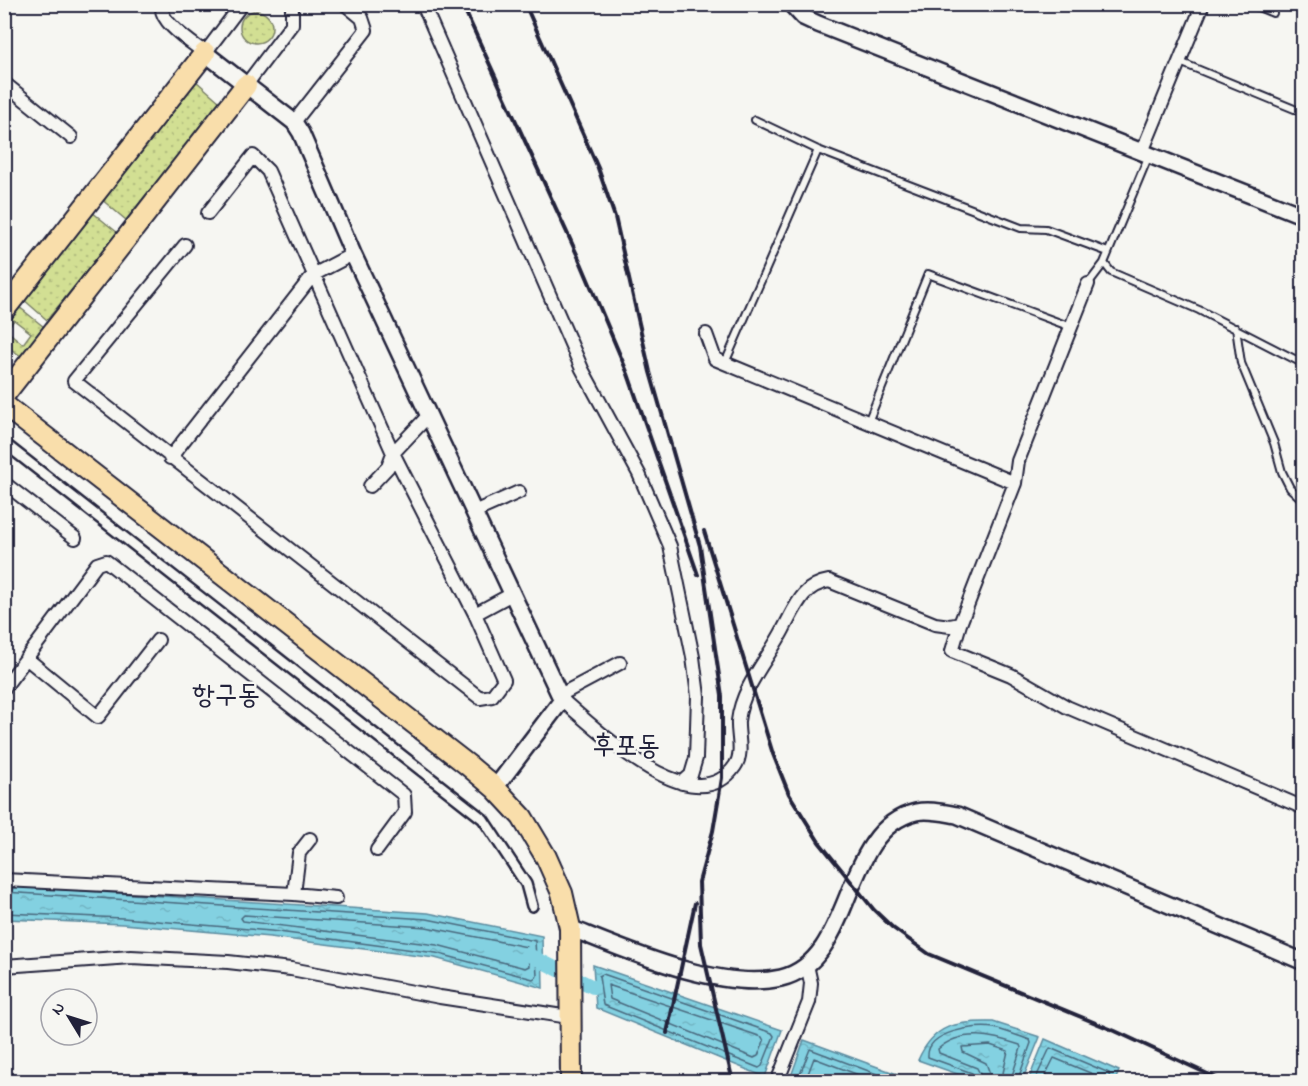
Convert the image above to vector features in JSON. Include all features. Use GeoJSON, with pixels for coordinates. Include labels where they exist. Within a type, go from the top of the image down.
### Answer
{"type":"FeatureCollection","features":[{"type":"Feature","properties":{"kind":"main road"},"geometry":{"type":"LineString","coordinates":[[4,310],[205,53]]}},
{"type":"Feature","properties":{"kind":"main road"},"geometry":{"type":"LineString","coordinates":[[4,395],[246,85]]}},
{"type":"Feature","properties":{"kind":"main road"},"geometry":{"type":"LineString","coordinates":[[4,405],[495,788],[522,817],[546,857],[562,893],[570,937],[571,1082]]}},
{"type":"Feature","properties":{"kind":"street"},"geometry":{"type":"LineString","coordinates":[[163,4],[162,15],[167,22],[294,122],[353,254],[561,698],[648,769],[682,783],[702,784],[722,778],[736,765],[740,746],[740,714],[751,682],[776,645],[797,603],[806,590],[816,583],[829,581],[935,624],[950,626],[960,624]]}},
{"type":"Feature","properties":{"kind":"street"},"geometry":{"type":"LineString","coordinates":[[205,53],[242,4]]}},
{"type":"Feature","properties":{"kind":"street"},"geometry":{"type":"LineString","coordinates":[[246,85],[292,24],[292,4]]}},
{"type":"Feature","properties":{"kind":"street"},"geometry":{"type":"LineString","coordinates":[[294,122],[366,30],[362,18],[345,4]]}},
{"type":"Feature","properties":{"kind":"street"},"geometry":{"type":"LineString","coordinates":[[790,4],[803,17],[818,24],[1304,216]]}},
{"type":"Feature","properties":{"kind":"street"},"geometry":{"type":"LineString","coordinates":[[1145,153],[1203,4]]}},
{"type":"Feature","properties":{"kind":"street"},"geometry":{"type":"LineString","coordinates":[[425,9],[582,369],[639,474],[669,546],[693,657],[698,696],[696,758],[691,775],[682,783]]}},
{"type":"Feature","properties":{"kind":"street"},"geometry":{"type":"LineString","coordinates":[[4,83],[71,136]]}},
{"type":"Feature","properties":{"kind":"street"},"geometry":{"type":"LineString","coordinates":[[185,245],[74,381],[480,698],[492,696],[504,681],[475,614],[393,453],[268,171],[253,156],[208,213]]}},
{"type":"Feature","properties":{"kind":"street"},"geometry":{"type":"LineString","coordinates":[[170,458],[314,275],[353,254]]}},
{"type":"Feature","properties":{"kind":"street"},"geometry":{"type":"LineString","coordinates":[[1088,284],[1018,461],[1015,483],[960,624],[952,651],[1011,675],[1066,707],[1304,808]]}},
{"type":"Feature","properties":{"kind":"street"},"geometry":{"type":"LineString","coordinates":[[706,334],[715,358],[724,363],[1015,483]]}},
{"type":"Feature","properties":{"kind":"street"},"geometry":{"type":"LineString","coordinates":[[370,486],[388,467],[393,453],[429,415]]}},
{"type":"Feature","properties":{"kind":"street"},"geometry":{"type":"LineString","coordinates":[[4,443],[483,819],[526,884],[532,906]]}},
{"type":"Feature","properties":{"kind":"street"},"geometry":{"type":"LineString","coordinates":[[4,483],[75,538]]}},
{"type":"Feature","properties":{"kind":"street"},"geometry":{"type":"LineString","coordinates":[[474,512],[519,492]]}},
{"type":"Feature","properties":{"kind":"street"},"geometry":{"type":"LineString","coordinates":[[4,688],[97,564],[106,561],[404,795],[405,812],[377,850]]}},
{"type":"Feature","properties":{"kind":"street"},"geometry":{"type":"LineString","coordinates":[[475,614],[512,594]]}},
{"type":"Feature","properties":{"kind":"street"},"geometry":{"type":"LineString","coordinates":[[26,657],[98,717],[158,640]]}},
{"type":"Feature","properties":{"kind":"street"},"geometry":{"type":"LineString","coordinates":[[495,788],[561,698],[620,663]]}},
{"type":"Feature","properties":{"kind":"street"},"geometry":{"type":"LineString","coordinates":[[570,937],[651,961],[710,975],[748,979],[779,978],[807,965],[829,935],[870,849],[882,830],[894,821],[919,811],[957,815],[1304,962]]}},
{"type":"Feature","properties":{"kind":"street"},"geometry":{"type":"LineString","coordinates":[[294,894],[299,853],[310,839]]}},
{"type":"Feature","properties":{"kind":"street"},"geometry":{"type":"LineString","coordinates":[[4,880],[336,898]]}},
{"type":"Feature","properties":{"kind":"street"},"geometry":{"type":"LineString","coordinates":[[4,966],[131,957],[228,962],[291,969],[440,997],[569,1017]]}},
{"type":"Feature","properties":{"kind":"street"},"geometry":{"type":"LineString","coordinates":[[778,1081],[809,1002],[811,983],[807,965]]}},
{"type":"Feature","properties":{"kind":"lane"},"geometry":{"type":"LineString","coordinates":[[1251,4],[1273,13]]}},
{"type":"Feature","properties":{"kind":"lane"},"geometry":{"type":"LineString","coordinates":[[1180,62],[1304,113]]}},
{"type":"Feature","properties":{"kind":"lane"},"geometry":{"type":"LineString","coordinates":[[755,120],[818,150],[1021,228],[1046,229],[1108,252]]}},
{"type":"Feature","properties":{"kind":"lane"},"geometry":{"type":"LineString","coordinates":[[724,363],[818,150]]}},
{"type":"Feature","properties":{"kind":"lane"},"geometry":{"type":"LineString","coordinates":[[1088,284],[1104,263],[1145,153]]}},
{"type":"Feature","properties":{"kind":"lane"},"geometry":{"type":"LineString","coordinates":[[1104,263],[1111,272],[1236,328],[1304,364]]}},
{"type":"Feature","properties":{"kind":"lane"},"geometry":{"type":"LineString","coordinates":[[868,422],[928,274],[1071,327]]}},
{"type":"Feature","properties":{"kind":"lane"},"geometry":{"type":"LineString","coordinates":[[1236,328],[1241,363],[1274,443],[1282,472],[1290,488],[1304,501]]}},
{"type":"Feature","properties":{"kind":"green space"},"geometry":{"type":"Polygon","coordinates":[[[256,11],[267,16],[272,27],[267,38],[256,43],[245,38],[240,27],[245,16],[256,11]]]}},
{"type":"Feature","properties":{"kind":"green space"},"geometry":{"type":"Polygon","coordinates":[[[196,81],[220,102],[126,220],[101,199],[196,81]]]}},
{"type":"Feature","properties":{"kind":"green space"},"geometry":{"type":"Polygon","coordinates":[[[92,212],[118,233],[47,320],[23,299],[92,212]]]}},
{"type":"Feature","properties":{"kind":"green space"},"geometry":{"type":"Polygon","coordinates":[[[18,306],[44,327],[21,356],[5,345],[4,323],[18,306]],[[14,320],[6,330],[23,344],[31,333],[14,320]]]}},
{"type":"Feature","properties":{"kind":"water"},"geometry":{"type":"Polygon","coordinates":[[[5,886],[428,913],[542,936],[543,988],[435,958],[270,937],[123,924],[5,919],[5,886]]]}},
{"type":"Feature","properties":{"kind":"water"},"geometry":{"type":"Polygon","coordinates":[[[593,965],[782,1030],[765,1077],[596,1008],[593,965]]]}},
{"type":"Feature","properties":{"kind":"water"},"geometry":{"type":"Polygon","coordinates":[[[968,1022],[993,1022],[1040,1037],[1022,1081],[977,1081],[918,1060],[931,1039],[948,1027],[968,1022]]]}},
{"type":"Feature","properties":{"kind":"water"},"geometry":{"type":"Polygon","coordinates":[[[1045,1039],[1119,1071],[1115,1081],[1028,1081],[1045,1039]]]}},
{"type":"Feature","properties":{"kind":"water"},"geometry":{"type":"Polygon","coordinates":[[[804,1040],[916,1081],[798,1082],[790,1079],[804,1040]]]}},
{"type":"Feature","properties":{"kind":"waterway"},"geometry":{"type":"LineString","coordinates":[[527,954],[593,987]]}},
{"type":"Feature","properties":{"kind":"railway"},"geometry":{"type":"LineString","coordinates":[[462,4],[581,263],[628,374],[698,575]]}},
{"type":"Feature","properties":{"kind":"railway"},"geometry":{"type":"LineString","coordinates":[[525,4],[598,168],[615,217],[650,372],[700,546],[722,696],[722,778],[713,831],[699,882],[701,944],[733,1082]]}},
{"type":"Feature","properties":{"kind":"railway"},"geometry":{"type":"LineString","coordinates":[[704,531],[773,754],[789,794],[819,842],[874,910],[893,928],[929,954],[1115,1031],[1225,1082]]}},
{"type":"Feature","properties":{"kind":"railway"},"geometry":{"type":"LineString","coordinates":[[667,1033],[695,903]]}},
{"type":"Feature","properties":{"kind":"district","name":"항구동"},"geometry":{"type":"Point","coordinates":[226,696]}},
{"type":"Feature","properties":{"kind":"district","name":"후포동"},"geometry":{"type":"Point","coordinates":[626,747]}}]}
